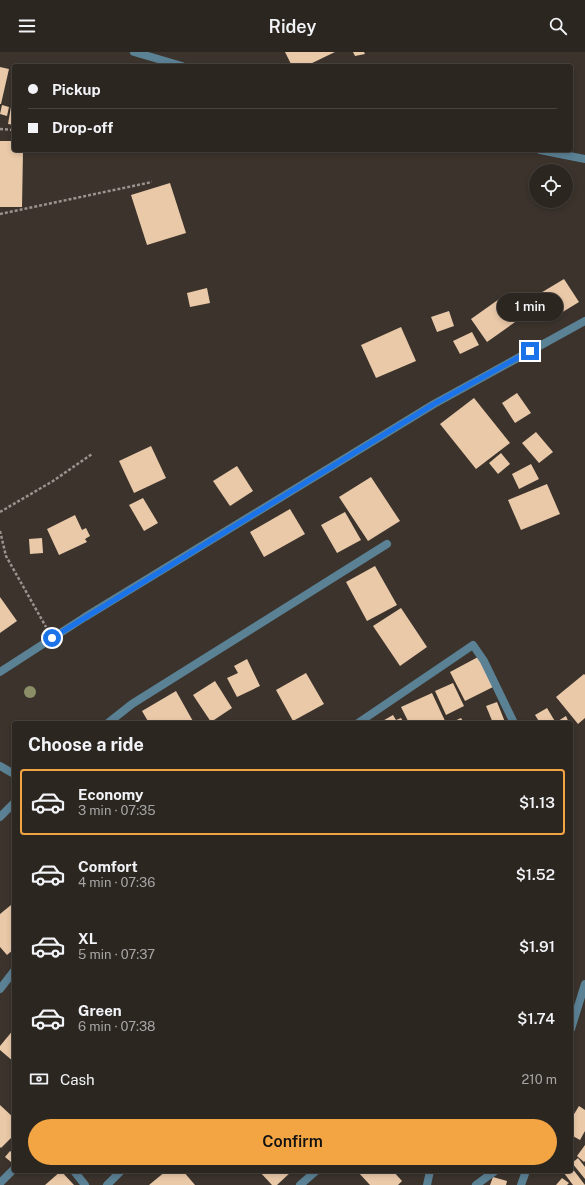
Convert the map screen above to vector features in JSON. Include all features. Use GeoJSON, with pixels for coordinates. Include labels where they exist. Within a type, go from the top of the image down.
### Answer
{"type":"FeatureCollection","features":[{"type":"Feature","properties":{"kind":"street"},"geometry":{"type":"LineString","coordinates":[[134,52],[175,64]]}},
{"type":"Feature","properties":{"kind":"street"},"geometry":{"type":"LineString","coordinates":[[550,152],[585,159]]}},
{"type":"Feature","properties":{"kind":"street"},"geometry":{"type":"LineString","coordinates":[[0,672],[52,638],[434,404],[585,321]]}},
{"type":"Feature","properties":{"kind":"street"},"geometry":{"type":"LineString","coordinates":[[111,721],[132,704],[387,544]]}},
{"type":"Feature","properties":{"kind":"street"},"geometry":{"type":"LineString","coordinates":[[361,721],[473,645],[484,661],[513,721]]}},
{"type":"Feature","properties":{"kind":"street"},"geometry":{"type":"LineString","coordinates":[[0,766],[12,773]]}},
{"type":"Feature","properties":{"kind":"street"},"geometry":{"type":"LineString","coordinates":[[0,817],[12,804]]}},
{"type":"Feature","properties":{"kind":"street"},"geometry":{"type":"LineString","coordinates":[[0,989],[12,974]]}},
{"type":"Feature","properties":{"kind":"street"},"geometry":{"type":"LineString","coordinates":[[573,1023],[585,984]]}},
{"type":"Feature","properties":{"kind":"street"},"geometry":{"type":"LineString","coordinates":[[0,1183],[12,1171]]}},
{"type":"Feature","properties":{"kind":"street"},"geometry":{"type":"LineString","coordinates":[[76,1173],[85,1185]]}},
{"type":"Feature","properties":{"kind":"street"},"geometry":{"type":"LineString","coordinates":[[107,1185],[119,1173]]}},
{"type":"Feature","properties":{"kind":"street"},"geometry":{"type":"LineString","coordinates":[[300,1185],[314,1173]]}},
{"type":"Feature","properties":{"kind":"street"},"geometry":{"type":"LineString","coordinates":[[427,1185],[430,1173]]}},
{"type":"Feature","properties":{"kind":"street"},"geometry":{"type":"LineString","coordinates":[[476,1185],[492,1173]]}},
{"type":"Feature","properties":{"kind":"street"},"geometry":{"type":"LineString","coordinates":[[521,1185],[525,1173]]}},
{"type":"Feature","properties":{"kind":"path"},"geometry":{"type":"LineString","coordinates":[[0,129],[12,130]]}},
{"type":"Feature","properties":{"kind":"path"},"geometry":{"type":"LineString","coordinates":[[0,214],[152,182]]}},
{"type":"Feature","properties":{"kind":"path"},"geometry":{"type":"LineString","coordinates":[[0,512],[54,481],[92,454]]}},
{"type":"Feature","properties":{"kind":"path"},"geometry":{"type":"LineString","coordinates":[[0,531],[6,556],[52,638]]}},
{"type":"Feature","properties":{"kind":"building"},"geometry":{"type":"Polygon","coordinates":[[[285,52],[335,52],[310,64],[291,64],[285,52]]]}},
{"type":"Feature","properties":{"kind":"building"},"geometry":{"type":"Polygon","coordinates":[[[353,52],[364,52],[365,54],[355,56],[353,52]]]}},
{"type":"Feature","properties":{"kind":"building"},"geometry":{"type":"Polygon","coordinates":[[[0,67],[9,69],[1,104],[0,104],[0,67]]]}},
{"type":"Feature","properties":{"kind":"building"},"geometry":{"type":"Polygon","coordinates":[[[12,101],[12,125],[8,124],[12,101]]]}},
{"type":"Feature","properties":{"kind":"building"},"geometry":{"type":"Polygon","coordinates":[[[2,105],[9,107],[7,116],[0,114],[2,105]]]}},
{"type":"Feature","properties":{"kind":"building"},"geometry":{"type":"Polygon","coordinates":[[[0,141],[12,141],[12,152],[23,152],[22,207],[0,207],[0,141]]]}},
{"type":"Feature","properties":{"kind":"building"},"geometry":{"type":"Polygon","coordinates":[[[170,183],[186,233],[147,245],[131,195],[170,183]]]}},
{"type":"Feature","properties":{"kind":"building"},"geometry":{"type":"Polygon","coordinates":[[[564,279],[579,302],[548,321],[534,297],[564,279]]]}},
{"type":"Feature","properties":{"kind":"building"},"geometry":{"type":"Polygon","coordinates":[[[207,288],[210,303],[190,307],[187,293],[207,288]]]}},
{"type":"Feature","properties":{"kind":"building"},"geometry":{"type":"Polygon","coordinates":[[[502,297],[518,320],[487,342],[471,319],[502,297]]]}},
{"type":"Feature","properties":{"kind":"building"},"geometry":{"type":"Polygon","coordinates":[[[449,311],[454,326],[437,332],[431,317],[449,311]]]}},
{"type":"Feature","properties":{"kind":"building"},"geometry":{"type":"Polygon","coordinates":[[[401,327],[416,361],[376,378],[361,345],[401,327]]]}},
{"type":"Feature","properties":{"kind":"building"},"geometry":{"type":"Polygon","coordinates":[[[472,332],[479,345],[460,354],[453,341],[472,332]]]}},
{"type":"Feature","properties":{"kind":"building"},"geometry":{"type":"Polygon","coordinates":[[[517,393],[531,413],[515,423],[502,403],[517,393]]]}},
{"type":"Feature","properties":{"kind":"building"},"geometry":{"type":"Polygon","coordinates":[[[474,398],[510,443],[476,469],[440,424],[474,398]]]}},
{"type":"Feature","properties":{"kind":"building"},"geometry":{"type":"Polygon","coordinates":[[[536,432],[553,452],[539,463],[522,443],[536,432]]]}},
{"type":"Feature","properties":{"kind":"building"},"geometry":{"type":"Polygon","coordinates":[[[151,446],[166,478],[134,493],[119,461],[151,446]]]}},
{"type":"Feature","properties":{"kind":"building"},"geometry":{"type":"Polygon","coordinates":[[[501,453],[510,464],[498,474],[489,463],[501,453]]]}},
{"type":"Feature","properties":{"kind":"building"},"geometry":{"type":"Polygon","coordinates":[[[531,464],[539,479],[519,489],[512,474],[531,464]]]}},
{"type":"Feature","properties":{"kind":"building"},"geometry":{"type":"Polygon","coordinates":[[[237,466],[253,491],[230,506],[213,481],[237,466]]]}},
{"type":"Feature","properties":{"kind":"building"},"geometry":{"type":"Polygon","coordinates":[[[371,477],[400,521],[368,541],[339,497],[371,477]]]}},
{"type":"Feature","properties":{"kind":"building"},"geometry":{"type":"Polygon","coordinates":[[[547,484],[560,514],[521,530],[508,500],[547,484]]]}},
{"type":"Feature","properties":{"kind":"building"},"geometry":{"type":"Polygon","coordinates":[[[143,498],[158,523],[144,531],[129,505],[143,498]]]}},
{"type":"Feature","properties":{"kind":"building"},"geometry":{"type":"Polygon","coordinates":[[[290,509],[305,534],[264,557],[250,532],[290,509]]]}},
{"type":"Feature","properties":{"kind":"building"},"geometry":{"type":"Polygon","coordinates":[[[345,512],[361,540],[337,553],[321,525],[345,512]]]}},
{"type":"Feature","properties":{"kind":"building"},"geometry":{"type":"Polygon","coordinates":[[[75,515],[82,530],[86,528],[90,536],[85,539],[87,542],[59,555],[47,529],[75,515]]]}},
{"type":"Feature","properties":{"kind":"building"},"geometry":{"type":"Polygon","coordinates":[[[42,538],[43,553],[30,554],[29,539],[42,538]]]}},
{"type":"Feature","properties":{"kind":"building"},"geometry":{"type":"Polygon","coordinates":[[[375,566],[397,605],[367,621],[346,582],[375,566]]]}},
{"type":"Feature","properties":{"kind":"building"},"geometry":{"type":"Polygon","coordinates":[[[0,597],[17,621],[0,633],[0,597]]]}},
{"type":"Feature","properties":{"kind":"building"},"geometry":{"type":"Polygon","coordinates":[[[401,608],[427,647],[400,666],[373,626],[401,608]]]}},
{"type":"Feature","properties":{"kind":"building"},"geometry":{"type":"Polygon","coordinates":[[[478,657],[493,687],[465,701],[450,672],[478,657]]]}},
{"type":"Feature","properties":{"kind":"building"},"geometry":{"type":"Polygon","coordinates":[[[247,659],[260,686],[237,697],[227,678],[238,673],[234,666],[247,659]]]}},
{"type":"Feature","properties":{"kind":"building"},"geometry":{"type":"Polygon","coordinates":[[[306,673],[324,704],[293,721],[276,690],[306,673]]]}},
{"type":"Feature","properties":{"kind":"building"},"geometry":{"type":"Polygon","coordinates":[[[584,674],[585,718],[578,724],[556,697],[584,674]]]}},
{"type":"Feature","properties":{"kind":"building"},"geometry":{"type":"Polygon","coordinates":[[[215,681],[232,708],[210,721],[193,695],[215,681]]]}},
{"type":"Feature","properties":{"kind":"building"},"geometry":{"type":"Polygon","coordinates":[[[453,683],[464,706],[446,715],[435,691],[453,683]]]}},
{"type":"Feature","properties":{"kind":"building"},"geometry":{"type":"Polygon","coordinates":[[[176,691],[193,721],[148,721],[142,711],[176,691]]]}},
{"type":"Feature","properties":{"kind":"building"},"geometry":{"type":"Polygon","coordinates":[[[432,693],[445,721],[408,721],[401,707],[432,693]]]}},
{"type":"Feature","properties":{"kind":"building"},"geometry":{"type":"Polygon","coordinates":[[[497,702],[505,721],[492,721],[486,706],[497,702]]]}},
{"type":"Feature","properties":{"kind":"building"},"geometry":{"type":"Polygon","coordinates":[[[547,708],[555,721],[539,721],[535,715],[547,708]]]}},
{"type":"Feature","properties":{"kind":"building"},"geometry":{"type":"Polygon","coordinates":[[[393,715],[396,720],[401,718],[403,721],[382,721],[393,715]]]}},
{"type":"Feature","properties":{"kind":"building"},"geometry":{"type":"Polygon","coordinates":[[[566,716],[568,721],[558,721],[566,716]]]}},
{"type":"Feature","properties":{"kind":"building"},"geometry":{"type":"Polygon","coordinates":[[[461,718],[463,721],[454,721],[461,718]]]}},
{"type":"Feature","properties":{"kind":"building"},"geometry":{"type":"Polygon","coordinates":[[[11,905],[12,906],[12,951],[7,955],[0,947],[0,914],[11,905]]]}},
{"type":"Feature","properties":{"kind":"building"},"geometry":{"type":"Polygon","coordinates":[[[12,1031],[12,1060],[0,1050],[0,1046],[12,1031]]]}},
{"type":"Feature","properties":{"kind":"building"},"geometry":{"type":"Polygon","coordinates":[[[0,1105],[12,1116],[12,1137],[1,1148],[0,1105]]]}},
{"type":"Feature","properties":{"kind":"building"},"geometry":{"type":"Polygon","coordinates":[[[579,1106],[585,1110],[585,1131],[580,1140],[573,1136],[573,1116],[579,1106]]]}},
{"type":"Feature","properties":{"kind":"building"},"geometry":{"type":"Polygon","coordinates":[[[585,1145],[585,1161],[584,1162],[577,1156],[585,1145]]]}},
{"type":"Feature","properties":{"kind":"building"},"geometry":{"type":"Polygon","coordinates":[[[10,1151],[12,1152],[11,1162],[5,1157],[10,1151]]]}},
{"type":"Feature","properties":{"kind":"building"},"geometry":{"type":"Polygon","coordinates":[[[578,1158],[585,1167],[585,1179],[573,1164],[573,1162],[578,1158]]]}},
{"type":"Feature","properties":{"kind":"building"},"geometry":{"type":"Polygon","coordinates":[[[573,1169],[585,1185],[573,1185],[564,1173],[573,1173],[573,1169]]]}},
{"type":"Feature","properties":{"kind":"building"},"geometry":{"type":"Polygon","coordinates":[[[59,1173],[63,1173],[74,1185],[45,1185],[59,1173]]]}},
{"type":"Feature","properties":{"kind":"building"},"geometry":{"type":"Polygon","coordinates":[[[164,1173],[185,1173],[195,1185],[149,1185],[164,1173]]]}},
{"type":"Feature","properties":{"kind":"building"},"geometry":{"type":"Polygon","coordinates":[[[261,1173],[290,1173],[277,1185],[272,1185],[261,1173]]]}},
{"type":"Feature","properties":{"kind":"building"},"geometry":{"type":"Polygon","coordinates":[[[359,1173],[395,1173],[402,1181],[398,1185],[370,1185],[359,1173]]]}},
{"type":"Feature","properties":{"kind":"building"},"geometry":{"type":"Polygon","coordinates":[[[493,1177],[507,1181],[506,1185],[490,1185],[493,1177]]]}},
{"type":"Feature","properties":{"kind":"building"},"geometry":{"type":"Polygon","coordinates":[[[562,1178],[569,1183],[567,1185],[556,1185],[562,1178]]]}},
{"type":"Feature","properties":{"kind":"route"},"geometry":{"type":"LineString","coordinates":[[52,638],[434,404],[530,351]]}}]}
